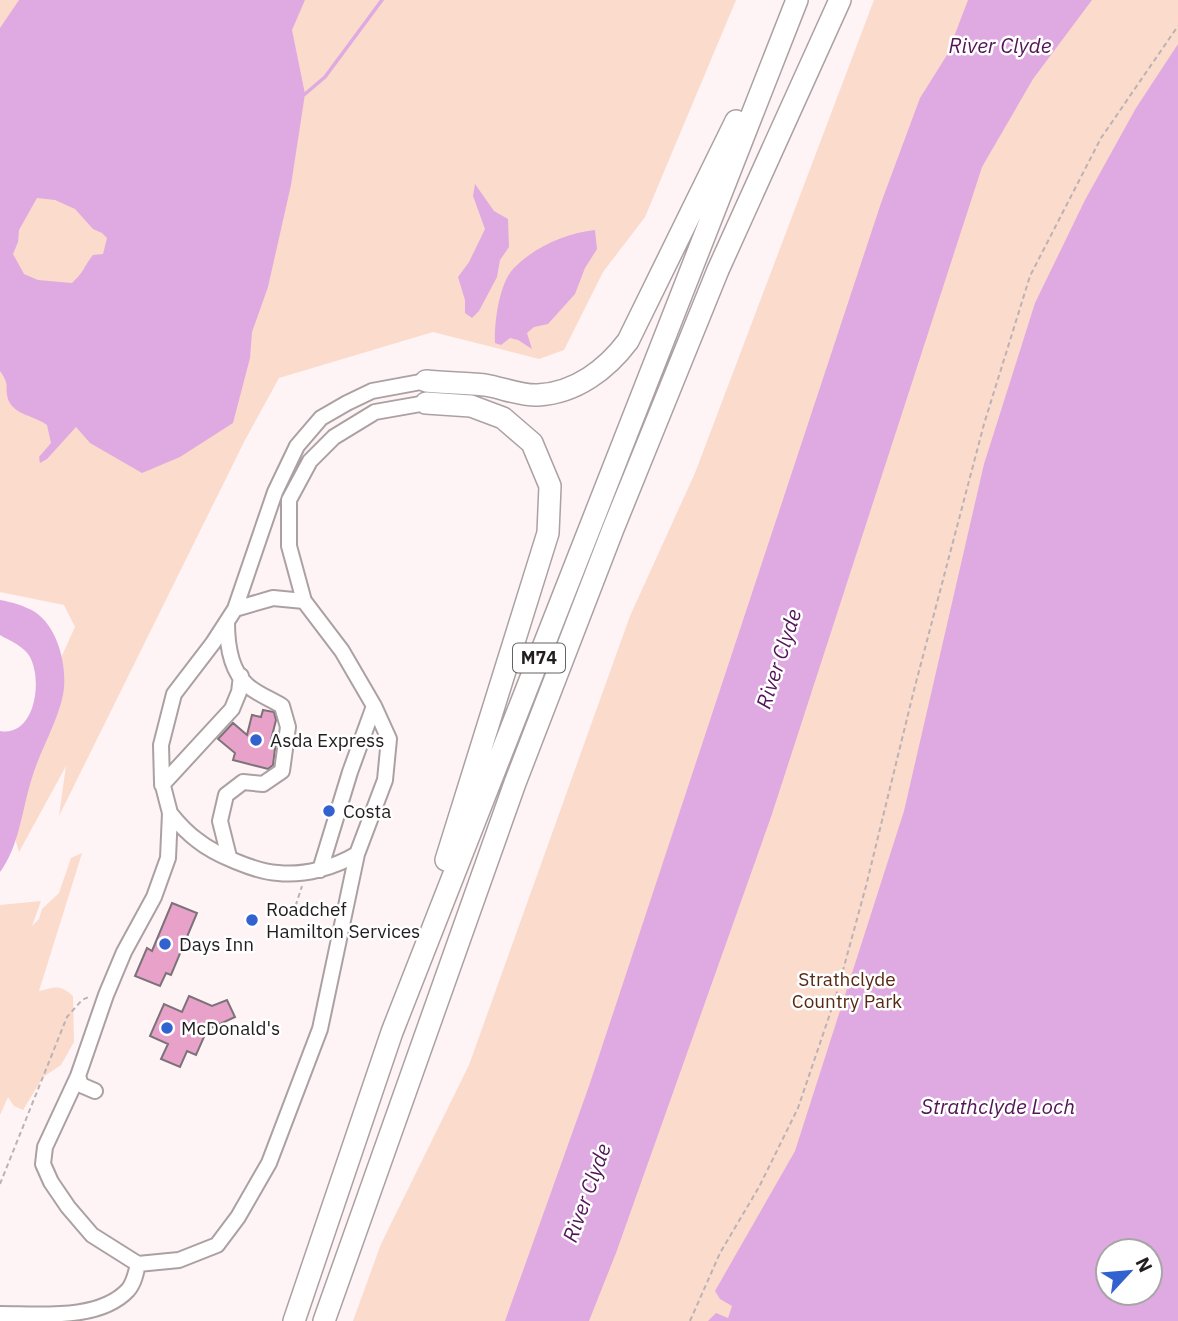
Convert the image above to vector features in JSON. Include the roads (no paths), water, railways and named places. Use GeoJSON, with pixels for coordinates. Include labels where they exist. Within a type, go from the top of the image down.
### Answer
{"type":"FeatureCollection","features":[{"type":"Feature","properties":{"kind":"highway"},"geometry":{"type":"LineString","coordinates":[[426,381],[486,386],[538,395],[569,388],[588,379],[613,361],[628,341],[797,0]]}},
{"type":"Feature","properties":{"kind":"highway","name":"M74"},"geometry":{"type":"LineString","coordinates":[[294,1321],[392,1032],[797,0]]}},
{"type":"Feature","properties":{"kind":"highway","name":"M74"},"geometry":{"type":"LineString","coordinates":[[324,1321],[515,783],[613,530],[718,270],[840,0]]}},
{"type":"Feature","properties":{"kind":"highway"},"geometry":{"type":"LineString","coordinates":[[392,1032],[548,533],[550,486],[532,443],[503,418],[471,406],[426,403]]}},
{"type":"Feature","properties":{"kind":"lane"},"geometry":{"type":"LineString","coordinates":[[229,857],[220,821],[226,795],[243,782],[263,784],[282,771],[288,727],[282,706],[246,685],[227,648],[231,615],[275,492],[298,446],[321,418],[372,391],[426,381]]}},
{"type":"Feature","properties":{"kind":"lane"},"geometry":{"type":"LineString","coordinates":[[304,601],[273,598],[231,615],[174,694],[161,745],[162,785],[170,813],[168,858],[154,897],[124,953],[106,995],[78,1076],[46,1147],[43,1164],[51,1182],[68,1207],[92,1235],[138,1264],[179,1260],[217,1245],[238,1217],[270,1163],[320,1030],[357,854],[385,780],[389,739],[374,706],[342,651],[304,601],[289,546],[289,500],[310,461],[334,437],[375,412],[426,403]]}},
{"type":"Feature","properties":{"kind":"lane"},"geometry":{"type":"LineString","coordinates":[[162,785],[204,743],[232,709],[239,692],[241,676]]}},
{"type":"Feature","properties":{"kind":"lane"},"geometry":{"type":"LineString","coordinates":[[313,870],[374,706]]}},
{"type":"Feature","properties":{"kind":"lane"},"geometry":{"type":"LineString","coordinates":[[170,813],[183,829],[199,842],[229,857],[271,872],[313,870],[347,860],[357,854]]}},
{"type":"Feature","properties":{"kind":"lane"},"geometry":{"type":"LineString","coordinates":[[78,1076],[81,1085],[95,1091]]}},
{"type":"Feature","properties":{"kind":"lane"},"geometry":{"type":"LineString","coordinates":[[0,1314],[76,1314],[107,1306],[130,1289],[138,1264]]}},
{"type":"Feature","properties":{"kind":"water"},"geometry":{"type":"Polygon","coordinates":[[[19,0],[305,0],[292,30],[305,94],[291,185],[268,287],[252,332],[250,358],[233,423],[180,457],[142,473],[90,443],[76,427],[47,459],[40,463],[39,457],[51,443],[47,425],[15,409],[8,399],[6,383],[0,371],[0,28],[19,0]],[[37,198],[19,230],[13,254],[24,274],[38,280],[72,283],[93,255],[103,254],[107,238],[93,229],[75,209],[55,200],[37,198]]]}},
{"type":"Feature","properties":{"kind":"water","name":"River Clyde"},"geometry":{"type":"Polygon","coordinates":[[[968,0],[1092,0],[1033,79],[982,167],[771,817],[616,1253],[589,1321],[505,1321],[589,1086],[881,203],[920,98],[947,55],[968,0]]]}},
{"type":"Feature","properties":{"kind":"water","name":"Strathclyde Loch"},"geometry":{"type":"Polygon","coordinates":[[[1178,44],[1178,1321],[708,1321],[716,1313],[728,1318],[732,1306],[720,1299],[715,1291],[795,1151],[904,811],[984,464],[1035,303],[1085,200],[1136,108],[1178,44]]]}},
{"type":"Feature","properties":{"kind":"water"},"geometry":{"type":"Polygon","coordinates":[[[475,184],[494,211],[508,219],[509,247],[500,260],[497,277],[479,311],[472,318],[465,313],[465,300],[458,277],[469,262],[485,229],[473,196],[475,184]]]}},
{"type":"Feature","properties":{"kind":"water"},"geometry":{"type":"Polygon","coordinates":[[[595,230],[597,249],[585,268],[575,294],[548,324],[534,327],[527,333],[532,349],[510,338],[501,345],[495,343],[501,294],[513,269],[551,242],[595,230]]]}},
{"type":"Feature","properties":{"kind":"water"},"geometry":{"type":"Polygon","coordinates":[[[0,600],[35,612],[50,628],[63,662],[64,685],[57,717],[31,781],[16,840],[0,872],[0,731],[12,731],[22,725],[29,716],[36,690],[33,664],[28,654],[0,635],[0,600]]]}},
{"type":"Feature","properties":{"kind":"waterway"},"geometry":{"type":"LineString","coordinates":[[305,94],[325,77],[382,0]]}},
{"type":"Feature","properties":{"kind":"place","name":"Asda Express"},"geometry":{"type":"Point","coordinates":[256,740]}},
{"type":"Feature","properties":{"kind":"place","name":"Costa"},"geometry":{"type":"Point","coordinates":[329,811]}},
{"type":"Feature","properties":{"kind":"place","name":"Roadchef Hamilton Services"},"geometry":{"type":"Point","coordinates":[252,920]}},
{"type":"Feature","properties":{"kind":"place","name":"Days Inn"},"geometry":{"type":"Point","coordinates":[165,944]}},
{"type":"Feature","properties":{"kind":"place","name":"McDonald's"},"geometry":{"type":"Point","coordinates":[167,1028]}},
{"type":"Feature","properties":{"kind":"park label","name":"Strathclyde Country Park"},"geometry":{"type":"Point","coordinates":[847,990]}}]}
